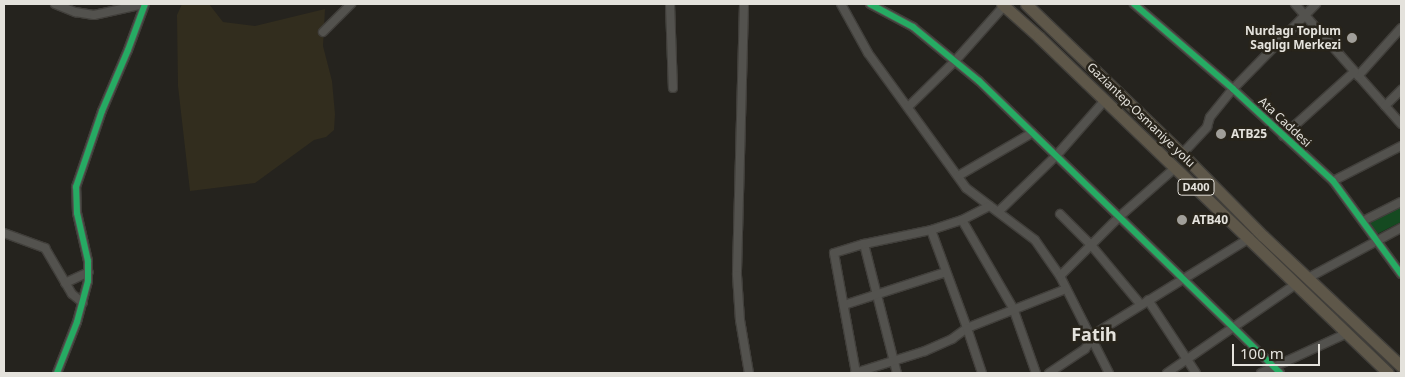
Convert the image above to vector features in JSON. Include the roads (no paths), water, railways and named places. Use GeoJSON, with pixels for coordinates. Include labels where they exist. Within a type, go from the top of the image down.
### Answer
{"type":"FeatureCollection","features":[{"type":"Feature","properties":{"kind":"highway","name":"Gaziantep-Osmaniye yolu"},"geometry":{"type":"LineString","coordinates":[[1026,4],[1401,368]]}},
{"type":"Feature","properties":{"kind":"highway","name":"Gaziantep-Osmaniye yolu"},"geometry":{"type":"LineString","coordinates":[[1003,5],[1106,100],[1388,373]]}},
{"type":"Feature","properties":{"kind":"street"},"geometry":{"type":"LineString","coordinates":[[55,4],[75,12],[94,15],[144,4]]}},
{"type":"Feature","properties":{"kind":"street"},"geometry":{"type":"LineString","coordinates":[[56,373],[83,302],[89,272],[85,243],[77,213],[76,187],[102,111],[128,50],[144,4]]}},
{"type":"Feature","properties":{"kind":"street"},"geometry":{"type":"LineString","coordinates":[[323,32],[351,4]]}},
{"type":"Feature","properties":{"kind":"street"},"geometry":{"type":"LineString","coordinates":[[670,4],[673,88]]}},
{"type":"Feature","properties":{"kind":"street"},"geometry":{"type":"LineString","coordinates":[[744,4],[737,275],[740,320],[749,373]]}},
{"type":"Feature","properties":{"kind":"street"},"geometry":{"type":"LineString","coordinates":[[841,4],[868,53],[966,188],[1035,240],[1060,276],[1109,373]]}},
{"type":"Feature","properties":{"kind":"street"},"geometry":{"type":"LineString","coordinates":[[870,4],[913,27],[980,81],[1280,373]]}},
{"type":"Feature","properties":{"kind":"street","name":"Ata Caddesi"},"geometry":{"type":"LineString","coordinates":[[1134,4],[1233,89],[1332,181],[1401,274]]}},
{"type":"Feature","properties":{"kind":"street"},"geometry":{"type":"LineString","coordinates":[[1295,4],[1401,124]]}},
{"type":"Feature","properties":{"kind":"street"},"geometry":{"type":"LineString","coordinates":[[1182,154],[1207,127],[1210,118],[1233,89],[1304,14],[1316,4]]}},
{"type":"Feature","properties":{"kind":"street"},"geometry":{"type":"LineString","coordinates":[[908,107],[955,61],[1003,5]]}},
{"type":"Feature","properties":{"kind":"street"},"geometry":{"type":"LineString","coordinates":[[1283,136],[1356,74],[1401,28]]}},
{"type":"Feature","properties":{"kind":"street"},"geometry":{"type":"LineString","coordinates":[[1385,106],[1401,90]]}},
{"type":"Feature","properties":{"kind":"street"},"geometry":{"type":"LineString","coordinates":[[998,212],[1056,156],[1106,100]]}},
{"type":"Feature","properties":{"kind":"street"},"geometry":{"type":"LineString","coordinates":[[958,176],[1032,132]]}},
{"type":"Feature","properties":{"kind":"street"},"geometry":{"type":"LineString","coordinates":[[1332,181],[1401,146]]}},
{"type":"Feature","properties":{"kind":"street"},"geometry":{"type":"LineString","coordinates":[[1060,276],[1119,216],[1175,168]]}},
{"type":"Feature","properties":{"kind":"street"},"geometry":{"type":"LineString","coordinates":[[1363,221],[1401,202]]}},
{"type":"Feature","properties":{"kind":"street"},"geometry":{"type":"LineString","coordinates":[[990,206],[962,220],[931,230],[864,244],[834,254],[856,373],[894,362],[952,339],[967,328],[1012,308],[1066,289]]}},
{"type":"Feature","properties":{"kind":"street"},"geometry":{"type":"LineString","coordinates":[[1060,214],[1145,303],[1196,373]]}},
{"type":"Feature","properties":{"kind":"street"},"geometry":{"type":"LineString","coordinates":[[962,220],[1012,308],[1036,373]]}},
{"type":"Feature","properties":{"kind":"street"},"geometry":{"type":"LineString","coordinates":[[1308,278],[1401,228]]}},
{"type":"Feature","properties":{"kind":"street"},"geometry":{"type":"LineString","coordinates":[[931,230],[982,373]]}},
{"type":"Feature","properties":{"kind":"street"},"geometry":{"type":"LineString","coordinates":[[4,233],[45,248],[75,298],[83,302]]}},
{"type":"Feature","properties":{"kind":"street"},"geometry":{"type":"LineString","coordinates":[[1049,373],[1085,349],[1093,341],[1096,333],[1250,238]]}},
{"type":"Feature","properties":{"kind":"street"},"geometry":{"type":"LineString","coordinates":[[864,244],[897,373]]}},
{"type":"Feature","properties":{"kind":"street"},"geometry":{"type":"LineString","coordinates":[[65,283],[89,272]]}},
{"type":"Feature","properties":{"kind":"street"},"geometry":{"type":"LineString","coordinates":[[844,305],[878,296],[946,272]]}},
{"type":"Feature","properties":{"kind":"street"},"geometry":{"type":"LineString","coordinates":[[1168,373],[1231,327],[1296,284]]}},
{"type":"Feature","properties":{"kind":"street"},"geometry":{"type":"LineString","coordinates":[[1261,373],[1347,333]]}},
{"type":"Feature","properties":{"kind":"street"},"geometry":{"type":"LineString","coordinates":[[1397,373],[1401,368]]}},
{"type":"Feature","properties":{"kind":"place","name":"Nurdagı Toplum Saglıgı Merkezi"},"geometry":{"type":"Point","coordinates":[1352,38]}},
{"type":"Feature","properties":{"kind":"place","name":"ATB25"},"geometry":{"type":"Point","coordinates":[1221,134]}},
{"type":"Feature","properties":{"kind":"place","name":"ATB40"},"geometry":{"type":"Point","coordinates":[1182,220]}},
{"type":"Feature","properties":{"kind":"district","name":"Fatih"},"geometry":{"type":"Point","coordinates":[1094,334]}}]}
